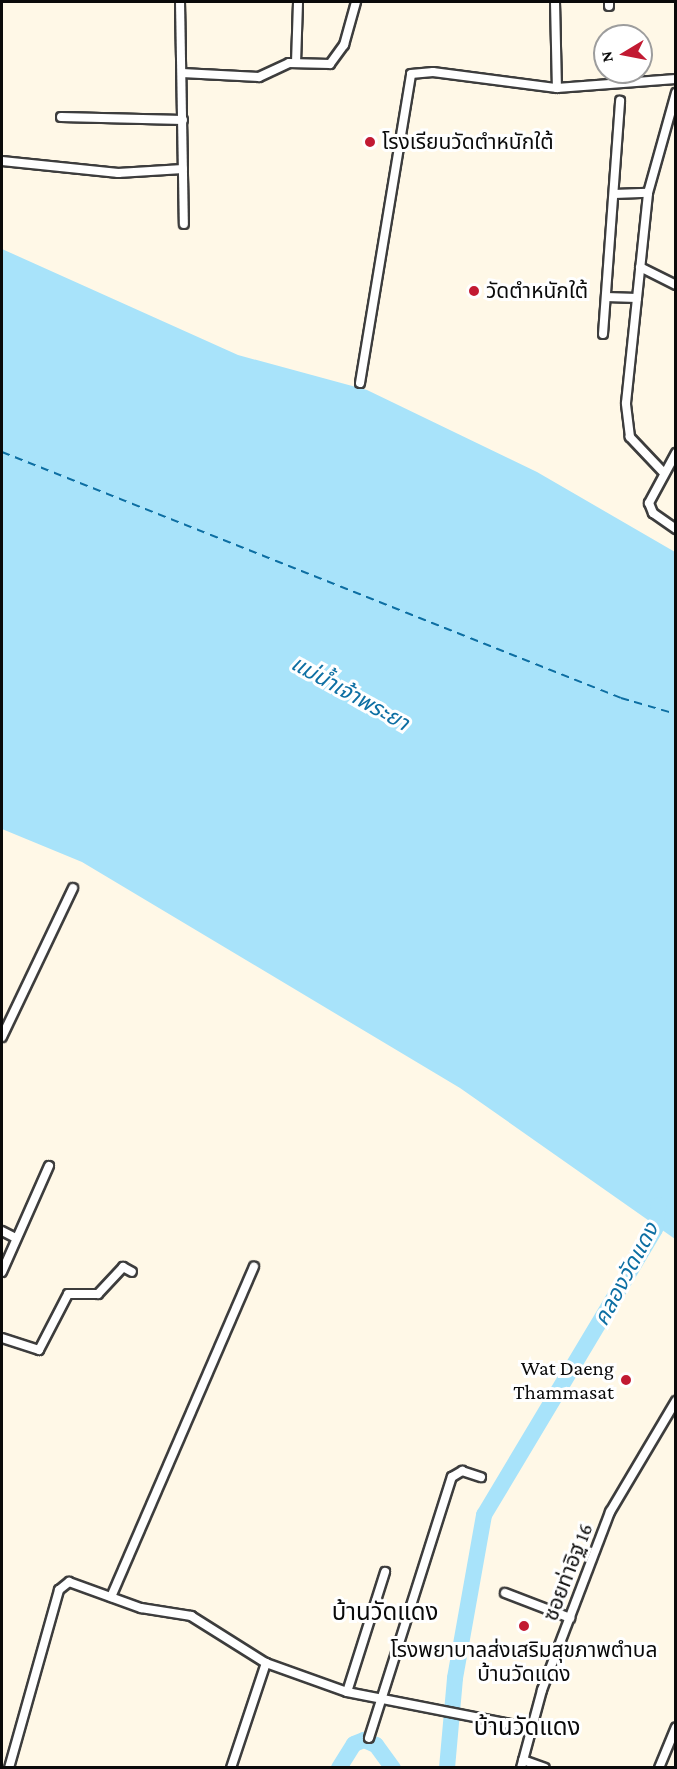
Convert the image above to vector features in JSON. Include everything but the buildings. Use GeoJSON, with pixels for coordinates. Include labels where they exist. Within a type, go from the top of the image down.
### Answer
{"type":"FeatureCollection","features":[{"type":"Feature","properties":{"kind":"street"},"geometry":{"type":"LineString","coordinates":[[180,2],[184,224]]}},
{"type":"Feature","properties":{"kind":"street"},"geometry":{"type":"LineString","coordinates":[[296,63],[298,2]]}},
{"type":"Feature","properties":{"kind":"street"},"geometry":{"type":"LineString","coordinates":[[182,73],[259,77],[296,63],[333,62],[356,2]]}},
{"type":"Feature","properties":{"kind":"street"},"geometry":{"type":"LineString","coordinates":[[555,2],[557,88]]}},
{"type":"Feature","properties":{"kind":"street"},"geometry":{"type":"LineString","coordinates":[[360,383],[383,262],[406,80],[424,71],[557,88],[675,79]]}},
{"type":"Feature","properties":{"kind":"street"},"geometry":{"type":"LineString","coordinates":[[664,473],[637,447],[627,422],[648,193],[675,93]]}},
{"type":"Feature","properties":{"kind":"street"},"geometry":{"type":"LineString","coordinates":[[603,334],[621,101]]}},
{"type":"Feature","properties":{"kind":"street"},"geometry":{"type":"LineString","coordinates":[[61,117],[183,120]]}},
{"type":"Feature","properties":{"kind":"street"},"geometry":{"type":"LineString","coordinates":[[2,160],[118,173],[183,169]]}},
{"type":"Feature","properties":{"kind":"street"},"geometry":{"type":"LineString","coordinates":[[614,194],[648,193]]}},
{"type":"Feature","properties":{"kind":"street"},"geometry":{"type":"LineString","coordinates":[[640,267],[675,285]]}},
{"type":"Feature","properties":{"kind":"street"},"geometry":{"type":"LineString","coordinates":[[606,297],[637,298]]}},
{"type":"Feature","properties":{"kind":"street"},"geometry":{"type":"LineString","coordinates":[[675,453],[650,507],[675,529]]}},
{"type":"Feature","properties":{"kind":"street"},"geometry":{"type":"LineString","coordinates":[[2,1037],[73,888]]}},
{"type":"Feature","properties":{"kind":"street"},"geometry":{"type":"LineString","coordinates":[[2,1272],[50,1166]]}},
{"type":"Feature","properties":{"kind":"street"},"geometry":{"type":"LineString","coordinates":[[2,1231],[16,1238]]}},
{"type":"Feature","properties":{"kind":"street"},"geometry":{"type":"LineString","coordinates":[[111,1597],[254,1267]]}},
{"type":"Feature","properties":{"kind":"street"},"geometry":{"type":"LineString","coordinates":[[2,1338],[39,1350],[68,1294],[98,1294],[123,1268],[132,1272]]}},
{"type":"Feature","properties":{"kind":"street","name":"ซอยท่าอิฐ 16"},"geometry":{"type":"LineString","coordinates":[[522,1764],[531,1728],[615,1500],[675,1401]]}},
{"type":"Feature","properties":{"kind":"street"},"geometry":{"type":"LineString","coordinates":[[369,1738],[452,1477],[462,1471],[481,1477]]}},
{"type":"Feature","properties":{"kind":"street"},"geometry":{"type":"LineString","coordinates":[[347,1692],[385,1572]]}},
{"type":"Feature","properties":{"kind":"street"},"geometry":{"type":"LineString","coordinates":[[9,1767],[62,1586],[69,1582],[111,1597],[191,1616],[266,1663],[347,1692],[382,1701],[531,1728]]}},
{"type":"Feature","properties":{"kind":"street"},"geometry":{"type":"LineString","coordinates":[[505,1593],[570,1618]]}},
{"type":"Feature","properties":{"kind":"street"},"geometry":{"type":"LineString","coordinates":[[231,1767],[266,1663]]}},
{"type":"Feature","properties":{"kind":"street"},"geometry":{"type":"LineString","coordinates":[[659,1767],[675,1727]]}},
{"type":"Feature","properties":{"kind":"street"},"geometry":{"type":"LineString","coordinates":[[522,1764],[545,1767]]}},
{"type":"Feature","properties":{"kind":"water","name":"แม่น้ำเจ้าพระยา"},"geometry":{"type":"Polygon","coordinates":[[[2,249],[238,355],[367,390],[537,472],[675,552],[675,1239],[460,1088],[82,862],[2,829],[2,249]]]}},
{"type":"Feature","properties":{"kind":"waterway","name":"คลองวัดแดง"},"geometry":{"type":"LineString","coordinates":[[447,1768],[455,1678],[484,1515],[655,1229],[659,1205]]}},
{"type":"Feature","properties":{"kind":"waterway","name":"คลองวัดแดง"},"geometry":{"type":"LineString","coordinates":[[339,1768],[354,1744],[364,1740],[376,1745],[393,1768]]}},
{"type":"Feature","properties":{"kind":"ferry route"},"geometry":{"type":"LineString","coordinates":[[2,452],[621,698],[676,714]]}},
{"type":"Feature","properties":{"kind":"place","name":"โรงเรียนวัดตำหนักใต้"},"geometry":{"type":"Point","coordinates":[370,142]}},
{"type":"Feature","properties":{"kind":"place","name":"วัดตำหนักใต้"},"geometry":{"type":"Point","coordinates":[474,291]}},
{"type":"Feature","properties":{"kind":"place","name":"Wat Daeng Thammasat"},"geometry":{"type":"Point","coordinates":[626,1380]}},
{"type":"Feature","properties":{"kind":"place","name":"โรงพยาบาลส่งเสริมสุขภาพตำบล บ้านวัดแดง"},"geometry":{"type":"Point","coordinates":[524,1626]}},
{"type":"Feature","properties":{"kind":"district","name":"บ้านวัดแดง"},"geometry":{"type":"Point","coordinates":[385,1612]}},
{"type":"Feature","properties":{"kind":"district","name":"บ้านวัดแดง"},"geometry":{"type":"Point","coordinates":[527,1727]}}]}
